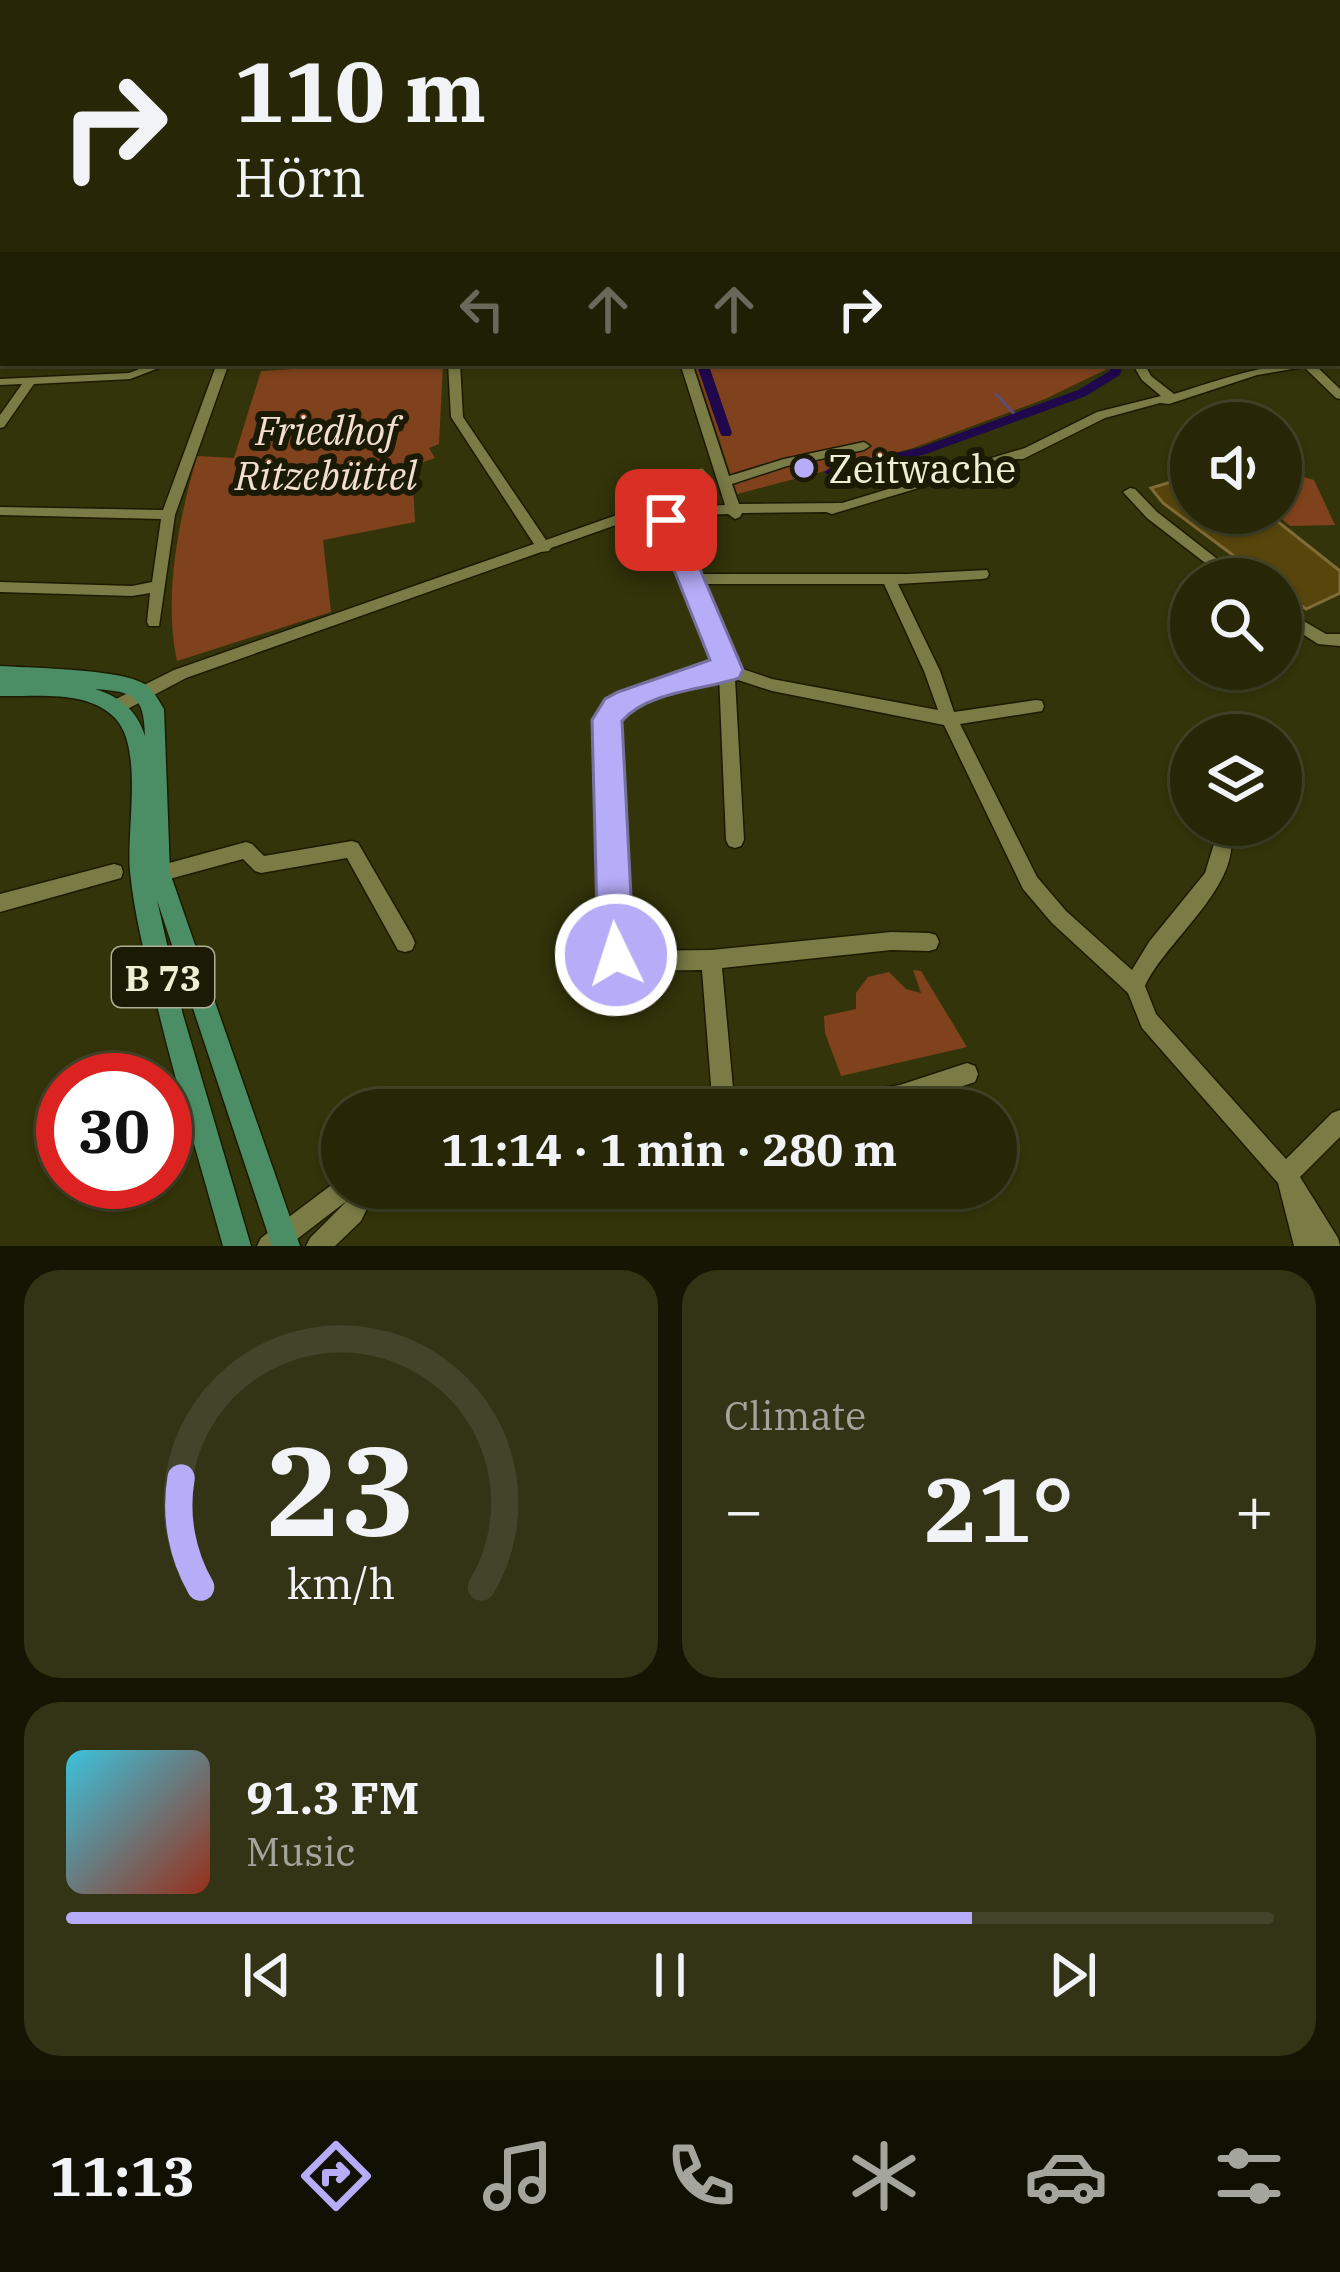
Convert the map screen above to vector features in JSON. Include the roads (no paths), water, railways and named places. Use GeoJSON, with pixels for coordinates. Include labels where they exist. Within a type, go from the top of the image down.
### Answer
{"type":"FeatureCollection","features":[{"type":"Feature","properties":{"kind":"main road"},"geometry":{"type":"LineString","coordinates":[[0,673],[104,679],[142,692]]}},
{"type":"Feature","properties":{"kind":"main road"},"geometry":{"type":"LineString","coordinates":[[0,688],[86,694],[116,707]]}},
{"type":"Feature","properties":{"kind":"main road","name":"B 73"},"geometry":{"type":"LineString","coordinates":[[142,692],[154,709],[157,727],[151,876],[278,1242]]}},
{"type":"Feature","properties":{"kind":"main road","name":"B 73"},"geometry":{"type":"LineString","coordinates":[[116,707],[137,740],[156,949],[237,1246]]}},
{"type":"Feature","properties":{"kind":"street"},"geometry":{"type":"LineString","coordinates":[[0,382],[130,376],[158,366]]}},
{"type":"Feature","properties":{"kind":"street"},"geometry":{"type":"LineString","coordinates":[[154,622],[167,515],[222,366]]}},
{"type":"Feature","properties":{"kind":"street"},"geometry":{"type":"LineString","coordinates":[[454,366],[457,417],[544,548]]}},
{"type":"Feature","properties":{"kind":"street"},"geometry":{"type":"LineString","coordinates":[[687,366],[735,513]]}},
{"type":"Feature","properties":{"kind":"street"},"geometry":{"type":"LineString","coordinates":[[1140,366],[1170,397]]}},
{"type":"Feature","properties":{"kind":"street"},"geometry":{"type":"LineString","coordinates":[[116,707],[180,674],[568,540],[665,516],[812,513],[842,507],[975,474],[1098,418],[1245,375],[1295,366]]}},
{"type":"Feature","properties":{"kind":"street"},"geometry":{"type":"LineString","coordinates":[[1308,366],[1340,395]]}},
{"type":"Feature","properties":{"kind":"street"},"geometry":{"type":"LineString","coordinates":[[0,424],[30,381]]}},
{"type":"Feature","properties":{"kind":"street"},"geometry":{"type":"LineString","coordinates":[[725,482],[784,463],[864,446]]}},
{"type":"Feature","properties":{"kind":"street"},"geometry":{"type":"LineString","coordinates":[[1130,492],[1208,558]]}},
{"type":"Feature","properties":{"kind":"street"},"geometry":{"type":"LineString","coordinates":[[0,511],[167,515]]}},
{"type":"Feature","properties":{"kind":"street"},"geometry":{"type":"LineString","coordinates":[[665,516],[729,670],[735,840]]}},
{"type":"Feature","properties":{"kind":"street"},"geometry":{"type":"LineString","coordinates":[[689,579],[982,574]]}},
{"type":"Feature","properties":{"kind":"street"},"geometry":{"type":"LineString","coordinates":[[888,578],[956,719],[988,802],[1037,892],[1135,986],[1149,1021],[1286,1174],[1330,1246]]}},
{"type":"Feature","properties":{"kind":"street"},"geometry":{"type":"LineString","coordinates":[[0,587],[131,591],[156,587]]}},
{"type":"Feature","properties":{"kind":"street"},"geometry":{"type":"LineString","coordinates":[[1302,629],[1335,641]]}},
{"type":"Feature","properties":{"kind":"street"},"geometry":{"type":"LineString","coordinates":[[929,942],[891,941],[711,960],[628,961],[616,955],[607,720],[615,707],[629,700],[716,669],[772,685],[956,719],[1036,706]]}},
{"type":"Feature","properties":{"kind":"street"},"geometry":{"type":"LineString","coordinates":[[1135,986],[1200,895],[1222,846]]}},
{"type":"Feature","properties":{"kind":"street"},"geometry":{"type":"LineString","coordinates":[[151,876],[246,850],[261,865],[352,849],[405,944]]}},
{"type":"Feature","properties":{"kind":"street"},"geometry":{"type":"LineString","coordinates":[[0,903],[114,872]]}},
{"type":"Feature","properties":{"kind":"street"},"geometry":{"type":"LineString","coordinates":[[711,960],[722,1089]]}},
{"type":"Feature","properties":{"kind":"street"},"geometry":{"type":"LineString","coordinates":[[922,1089],[968,1074]]}},
{"type":"Feature","properties":{"kind":"street"},"geometry":{"type":"LineString","coordinates":[[1286,1174],[1340,1121]]}},
{"type":"Feature","properties":{"kind":"street"},"geometry":{"type":"LineString","coordinates":[[1286,1174],[1306,1246]]}},
{"type":"Feature","properties":{"kind":"street"},"geometry":{"type":"LineString","coordinates":[[278,1242],[321,1207]]}},
{"type":"Feature","properties":{"kind":"street"},"geometry":{"type":"LineString","coordinates":[[317,1246],[355,1209]]}},
{"type":"Feature","properties":{"kind":"waterway"},"geometry":{"type":"LineString","coordinates":[[703,366],[726,433]]}},
{"type":"Feature","properties":{"kind":"waterway"},"geometry":{"type":"LineString","coordinates":[[830,472],[922,451],[1082,393],[1116,373],[1117,366]]}},
{"type":"Feature","properties":{"kind":"waterway"},"geometry":{"type":"LineString","coordinates":[[996,394],[1017,417]]}},
{"type":"Feature","properties":{"kind":"place","name":"Zeitwache"},"geometry":{"type":"Point","coordinates":[804,468]}},
{"type":"Feature","properties":{"kind":"park label","name":"Friedhof Ritzebüttel"},"geometry":{"type":"Point","coordinates":[326,452]}}]}
